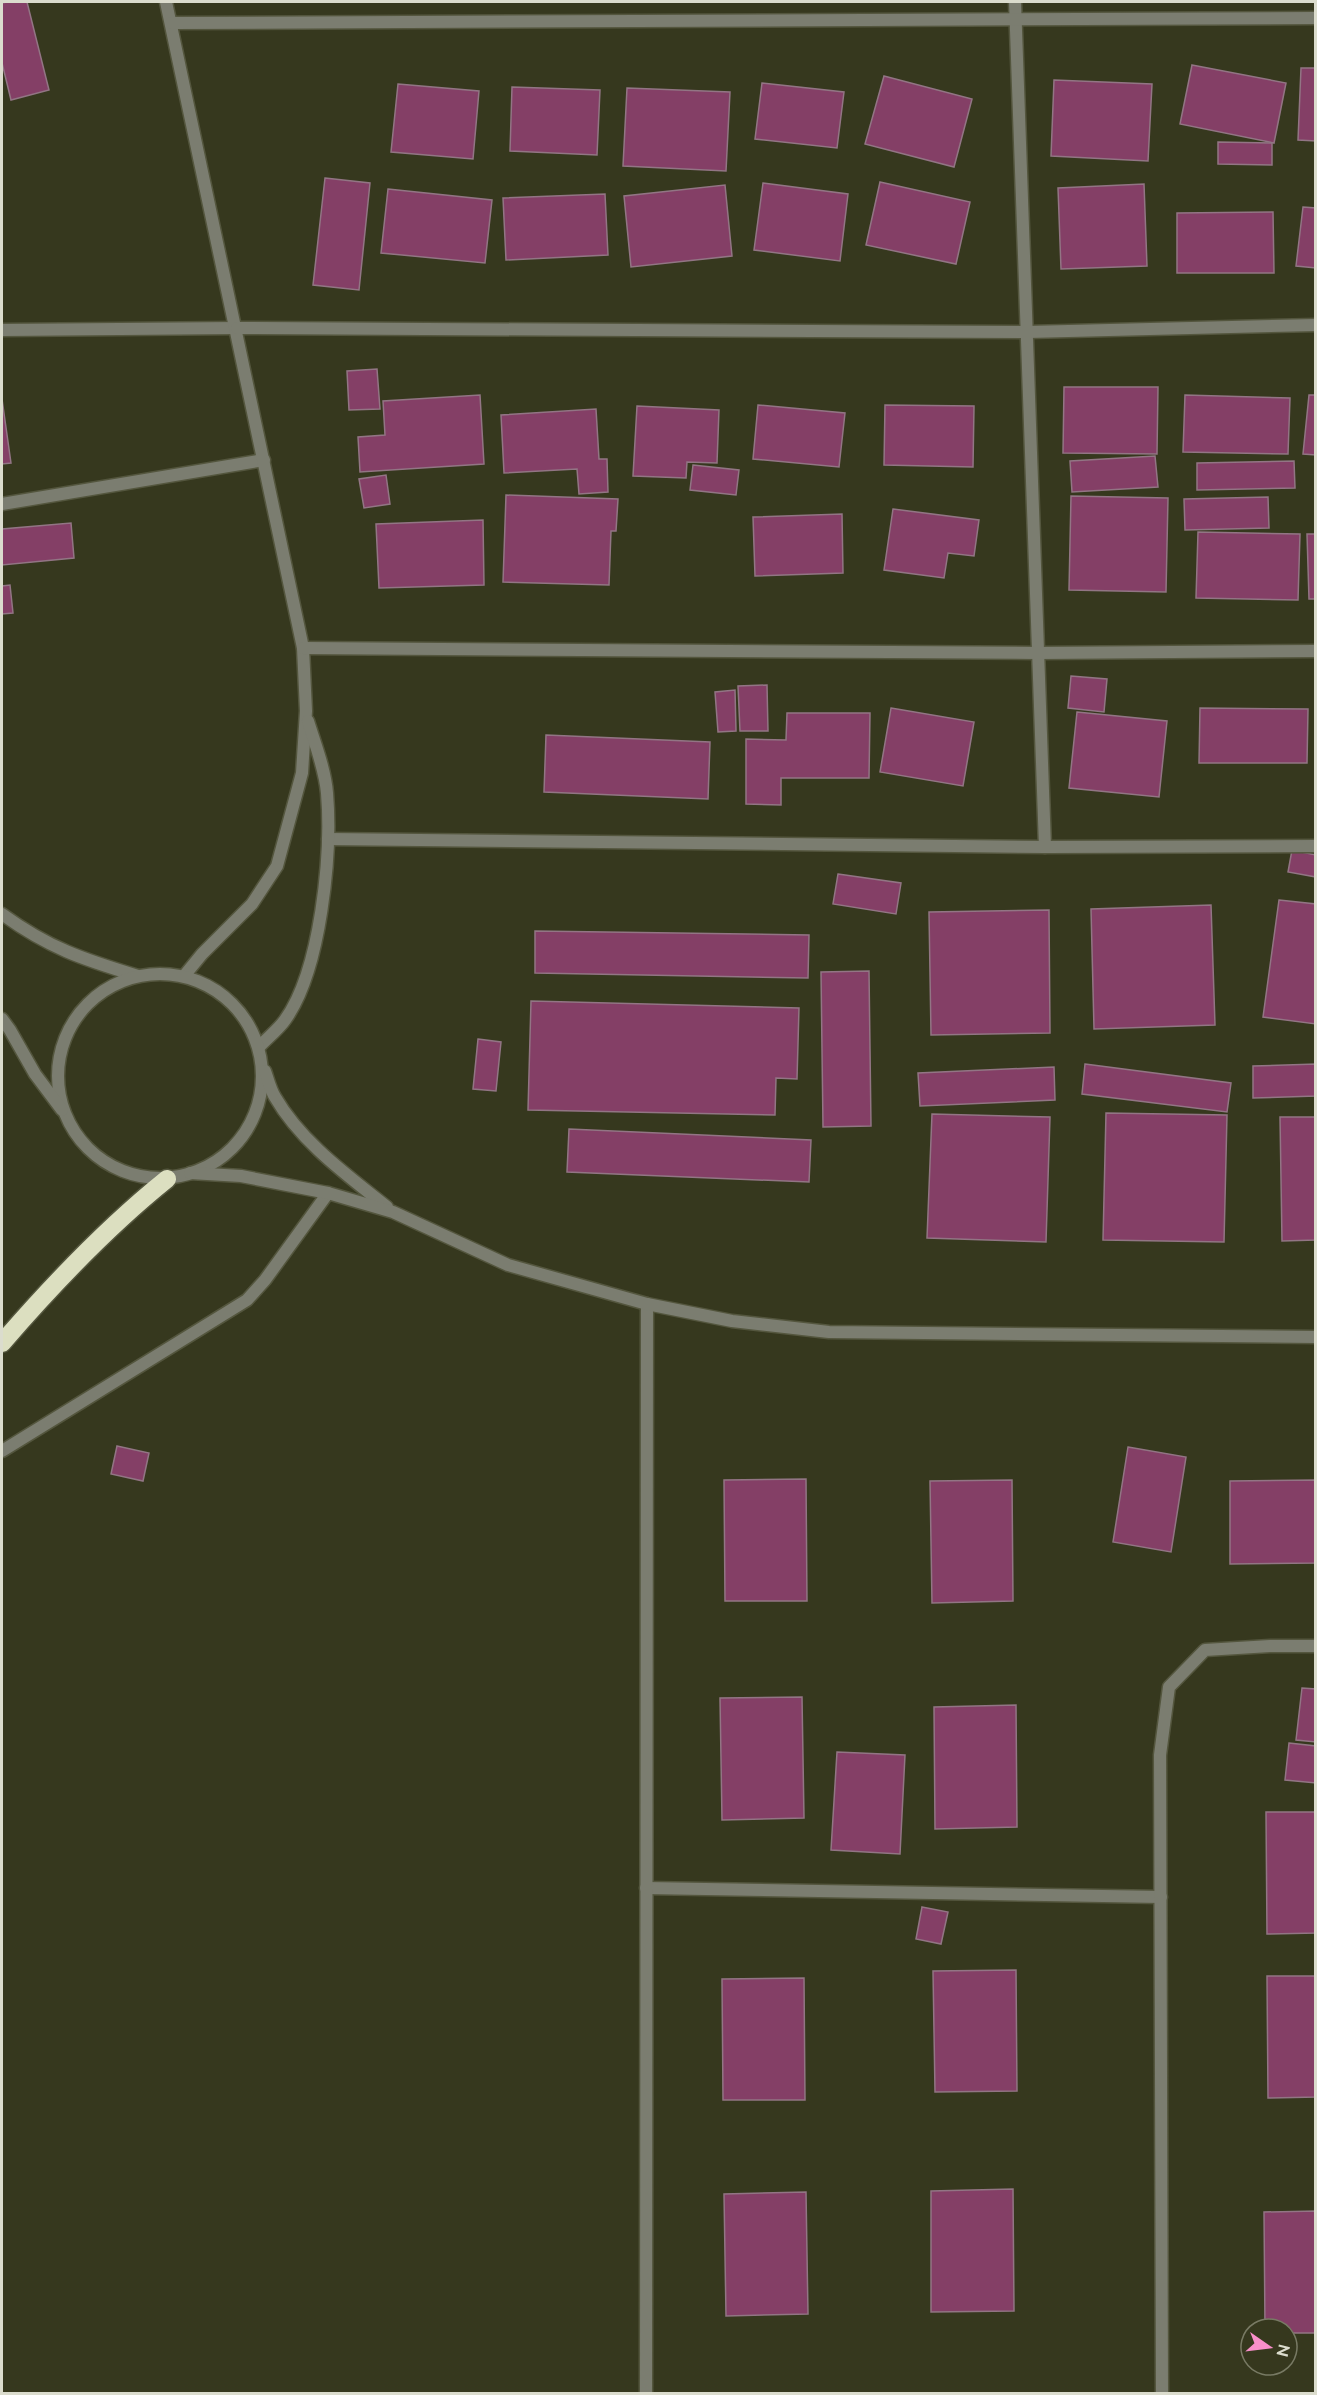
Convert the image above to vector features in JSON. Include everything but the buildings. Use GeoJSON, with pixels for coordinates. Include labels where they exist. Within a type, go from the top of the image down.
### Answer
{"type":"FeatureCollection","features":[{"type":"Feature","properties":{"kind":"highway"},"geometry":{"type":"LineString","coordinates":[[2,1343],[58,1279],[129,1209],[167,1179]]}},
{"type":"Feature","properties":{"kind":"street"},"geometry":{"type":"LineString","coordinates":[[166,2],[237,328],[303,648],[306,711],[302,773],[277,866],[252,904],[202,954],[184,976]]}},
{"type":"Feature","properties":{"kind":"street"},"geometry":{"type":"LineString","coordinates":[[1015,2],[1045,847]]}},
{"type":"Feature","properties":{"kind":"street"},"geometry":{"type":"LineString","coordinates":[[171,23],[1015,17],[1316,18]]}},
{"type":"Feature","properties":{"kind":"street"},"geometry":{"type":"LineString","coordinates":[[2,330],[237,328],[1028,332],[1316,325]]}},
{"type":"Feature","properties":{"kind":"street"},"geometry":{"type":"LineString","coordinates":[[2,504],[264,460]]}},
{"type":"Feature","properties":{"kind":"street"},"geometry":{"type":"LineString","coordinates":[[303,648],[1038,652],[1316,651]]}},
{"type":"Feature","properties":{"kind":"street"},"geometry":{"type":"LineString","coordinates":[[2,1019],[34,1074],[65,1113],[82,1144],[111,1166],[132,1175],[167,1179],[202,1170],[232,1150],[252,1121],[263,1082],[259,1052],[284,1021],[302,989],[318,926],[325,882],[328,839],[327,790],[306,711]]}},
{"type":"Feature","properties":{"kind":"street"},"geometry":{"type":"LineString","coordinates":[[328,839],[1045,847],[1316,846]]}},
{"type":"Feature","properties":{"kind":"street"},"geometry":{"type":"LineString","coordinates":[[2,914],[34,937],[60,950],[138,976],[184,976],[217,990],[243,1015],[274,1096],[302,1133],[347,1176],[393,1212]]}},
{"type":"Feature","properties":{"kind":"street"},"geometry":{"type":"LineString","coordinates":[[65,1113],[58,1078],[63,1046],[79,1014],[106,990],[138,976]]}},
{"type":"Feature","properties":{"kind":"street"},"geometry":{"type":"LineString","coordinates":[[190,1173],[241,1176],[328,1193],[393,1212],[508,1265],[647,1304],[732,1321],[830,1332],[1316,1337]]}},
{"type":"Feature","properties":{"kind":"street"},"geometry":{"type":"LineString","coordinates":[[2,1451],[247,1300],[265,1280],[328,1193]]}},
{"type":"Feature","properties":{"kind":"street"},"geometry":{"type":"LineString","coordinates":[[646,2394],[647,1304]]}},
{"type":"Feature","properties":{"kind":"street"},"geometry":{"type":"LineString","coordinates":[[1162,2394],[1160,1755],[1169,1687],[1205,1650],[1316,1646]]}},
{"type":"Feature","properties":{"kind":"street"},"geometry":{"type":"LineString","coordinates":[[646,1888],[1161,1897]]}}]}
